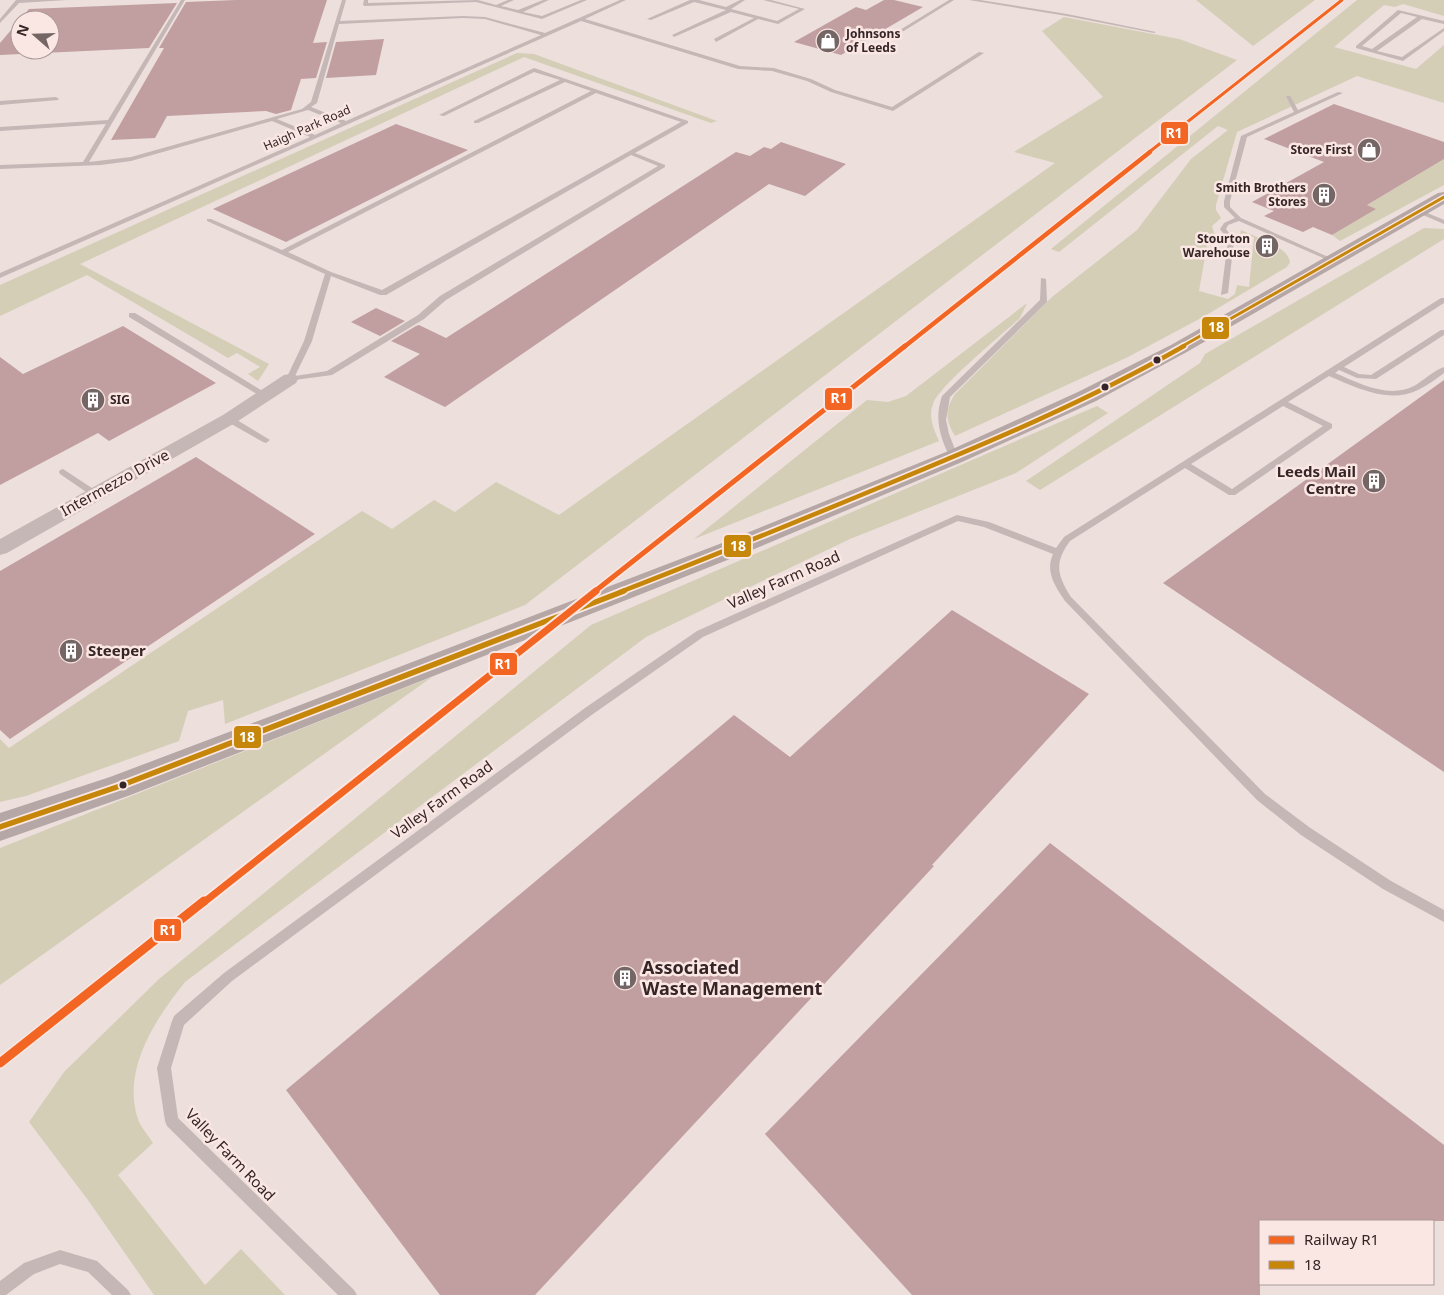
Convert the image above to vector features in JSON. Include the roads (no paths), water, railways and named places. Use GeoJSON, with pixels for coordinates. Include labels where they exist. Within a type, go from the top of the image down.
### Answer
{"type":"FeatureCollection","features":[{"type":"Feature","properties":{"kind":"main road"},"geometry":{"type":"LineString","coordinates":[[0,827],[117,787],[301,717],[731,549],[954,458],[1088,396],[1154,362],[1444,197]]}},
{"type":"Feature","properties":{"kind":"street","name":"Intermezzo Drive"},"geometry":{"type":"LineString","coordinates":[[0,548],[229,418],[290,379]]}},
{"type":"Feature","properties":{"kind":"lane"},"geometry":{"type":"LineString","coordinates":[[0,22],[18,1],[65,0]]}},
{"type":"Feature","properties":{"kind":"lane"},"geometry":{"type":"LineString","coordinates":[[85,164],[183,0]]}},
{"type":"Feature","properties":{"kind":"lane"},"geometry":{"type":"LineString","coordinates":[[0,167],[85,164],[131,159],[274,120],[308,108],[314,102],[344,0]]}},
{"type":"Feature","properties":{"kind":"lane"},"geometry":{"type":"LineString","coordinates":[[366,0],[364,5],[477,0],[542,18],[585,0]]}},
{"type":"Feature","properties":{"kind":"lane"},"geometry":{"type":"LineString","coordinates":[[496,6],[512,0]]}},
{"type":"Feature","properties":{"kind":"lane"},"geometry":{"type":"LineString","coordinates":[[518,12],[547,0]]}},
{"type":"Feature","properties":{"kind":"lane","name":"Haigh Park Road"},"geometry":{"type":"LineString","coordinates":[[0,276],[624,0]]}},
{"type":"Feature","properties":{"kind":"lane"},"geometry":{"type":"LineString","coordinates":[[649,19],[694,0],[778,23],[803,9],[765,0]]}},
{"type":"Feature","properties":{"kind":"lane"},"geometry":{"type":"LineString","coordinates":[[710,5],[718,0]]}},
{"type":"Feature","properties":{"kind":"lane"},"geometry":{"type":"LineString","coordinates":[[674,36],[729,10],[743,0]]}},
{"type":"Feature","properties":{"kind":"lane"},"geometry":{"type":"LineString","coordinates":[[788,5],[798,0]]}},
{"type":"Feature","properties":{"kind":"lane"},"geometry":{"type":"LineString","coordinates":[[892,36],[952,0]]}},
{"type":"Feature","properties":{"kind":"lane"},"geometry":{"type":"LineString","coordinates":[[971,0],[1067,15],[1154,32]]}},
{"type":"Feature","properties":{"kind":"lane"},"geometry":{"type":"LineString","coordinates":[[1443,22],[1400,11],[1358,47],[1403,59],[1444,29]]}},
{"type":"Feature","properties":{"kind":"lane"},"geometry":{"type":"LineString","coordinates":[[337,23],[462,17],[485,18],[546,34]]}},
{"type":"Feature","properties":{"kind":"lane"},"geometry":{"type":"LineString","coordinates":[[1373,51],[1421,17]]}},
{"type":"Feature","properties":{"kind":"lane"},"geometry":{"type":"LineString","coordinates":[[716,40],[757,18]]}},
{"type":"Feature","properties":{"kind":"lane"},"geometry":{"type":"LineString","coordinates":[[581,19],[740,68],[772,69],[809,80],[833,91],[893,109],[981,54]]}},
{"type":"Feature","properties":{"kind":"lane"},"geometry":{"type":"LineString","coordinates":[[209,220],[330,273],[383,293],[686,122],[534,70],[442,115]]}},
{"type":"Feature","properties":{"kind":"lane"},"geometry":{"type":"LineString","coordinates":[[476,122],[565,80]]}},
{"type":"Feature","properties":{"kind":"lane"},"geometry":{"type":"LineString","coordinates":[[283,252],[596,91]]}},
{"type":"Feature","properties":{"kind":"lane"},"geometry":{"type":"LineString","coordinates":[[1332,260],[1239,219],[1227,207],[1227,201],[1244,136],[1296,111],[1340,93]]}},
{"type":"Feature","properties":{"kind":"lane"},"geometry":{"type":"LineString","coordinates":[[1288,98],[1296,111]]}},
{"type":"Feature","properties":{"kind":"lane"},"geometry":{"type":"LineString","coordinates":[[0,103],[56,100]]}},
{"type":"Feature","properties":{"kind":"lane"},"geometry":{"type":"LineString","coordinates":[[308,108],[347,123]]}},
{"type":"Feature","properties":{"kind":"lane"},"geometry":{"type":"LineString","coordinates":[[274,120],[315,137]]}},
{"type":"Feature","properties":{"kind":"lane"},"geometry":{"type":"LineString","coordinates":[[0,128],[110,122]]}},
{"type":"Feature","properties":{"kind":"lane"},"geometry":{"type":"LineString","coordinates":[[290,379],[329,373],[421,317],[444,298],[663,166],[630,153]]}},
{"type":"Feature","properties":{"kind":"lane"},"geometry":{"type":"LineString","coordinates":[[1418,211],[1444,222]]}},
{"type":"Feature","properties":{"kind":"lane"},"geometry":{"type":"LineString","coordinates":[[1224,293],[1231,240],[1223,229],[1226,224],[1239,219]]}},
{"type":"Feature","properties":{"kind":"lane"},"geometry":{"type":"LineString","coordinates":[[290,379],[308,341],[330,273]]}},
{"type":"Feature","properties":{"kind":"lane"},"geometry":{"type":"LineString","coordinates":[[954,458],[941,428],[941,409],[946,396],[1044,300],[1043,279]]}},
{"type":"Feature","properties":{"kind":"lane"},"geometry":{"type":"LineString","coordinates":[[1444,300],[1067,540],[1057,552],[1053,567],[1057,583],[1068,599],[1261,797],[1305,831],[1387,885],[1444,916]]}},
{"type":"Feature","properties":{"kind":"lane"},"geometry":{"type":"LineString","coordinates":[[132,315],[265,395]]}},
{"type":"Feature","properties":{"kind":"lane"},"geometry":{"type":"LineString","coordinates":[[1339,367],[1357,376],[1373,377],[1444,332]]}},
{"type":"Feature","properties":{"kind":"lane"},"geometry":{"type":"LineString","coordinates":[[1329,373],[1372,390],[1400,392],[1412,390],[1444,370]]}},
{"type":"Feature","properties":{"kind":"lane"},"geometry":{"type":"LineString","coordinates":[[1185,464],[1232,493],[1329,426],[1282,403]]}},
{"type":"Feature","properties":{"kind":"lane"},"geometry":{"type":"LineString","coordinates":[[229,418],[266,440]]}},
{"type":"Feature","properties":{"kind":"lane"},"geometry":{"type":"LineString","coordinates":[[63,472],[95,494]]}},
{"type":"Feature","properties":{"kind":"lane","name":"Valley Farm Road"},"geometry":{"type":"LineString","coordinates":[[349,1295],[172,1121],[164,1068],[179,1021],[228,977],[589,711],[700,634],[956,518],[986,524],[1057,552]]}},
{"type":"Feature","properties":{"kind":"lane"},"geometry":{"type":"LineString","coordinates":[[0,1290],[29,1268],[60,1257],[92,1266],[123,1295]]}},
{"type":"Feature","properties":{"kind":"railway"},"geometry":{"type":"LineString","coordinates":[[1148,153],[1342,0]]}},
{"type":"Feature","properties":{"kind":"railway"},"geometry":{"type":"LineString","coordinates":[[904,347],[1150,152]]}},
{"type":"Feature","properties":{"kind":"railway"},"geometry":{"type":"LineString","coordinates":[[594,592],[905,346]]}},
{"type":"Feature","properties":{"kind":"railway"},"geometry":{"type":"LineString","coordinates":[[203,903],[596,591]]}},
{"type":"Feature","properties":{"kind":"railway"},"geometry":{"type":"LineString","coordinates":[[0,1063],[204,901]]}},
{"type":"Feature","properties":{"kind":"rail line","name":"R1"},"geometry":{"type":"LineString","coordinates":[[0,1063],[1342,0]]}},
{"type":"Feature","properties":{"kind":"place","name":"Johnsons of Leeds"},"geometry":{"type":"Point","coordinates":[828,41]}},
{"type":"Feature","properties":{"kind":"place","name":"Store First"},"geometry":{"type":"Point","coordinates":[1369,150]}},
{"type":"Feature","properties":{"kind":"place","name":"Smith Brothers Stores"},"geometry":{"type":"Point","coordinates":[1324,195]}},
{"type":"Feature","properties":{"kind":"place","name":"Stourton Warehouse"},"geometry":{"type":"Point","coordinates":[1267,246]}},
{"type":"Feature","properties":{"kind":"place","name":"SIG"},"geometry":{"type":"Point","coordinates":[93,400]}},
{"type":"Feature","properties":{"kind":"place","name":"Leeds Mail Centre"},"geometry":{"type":"Point","coordinates":[1374,481]}},
{"type":"Feature","properties":{"kind":"place","name":"Steeper"},"geometry":{"type":"Point","coordinates":[71,651]}},
{"type":"Feature","properties":{"kind":"place","name":"Associated Waste Management"},"geometry":{"type":"Point","coordinates":[625,978]}}]}
